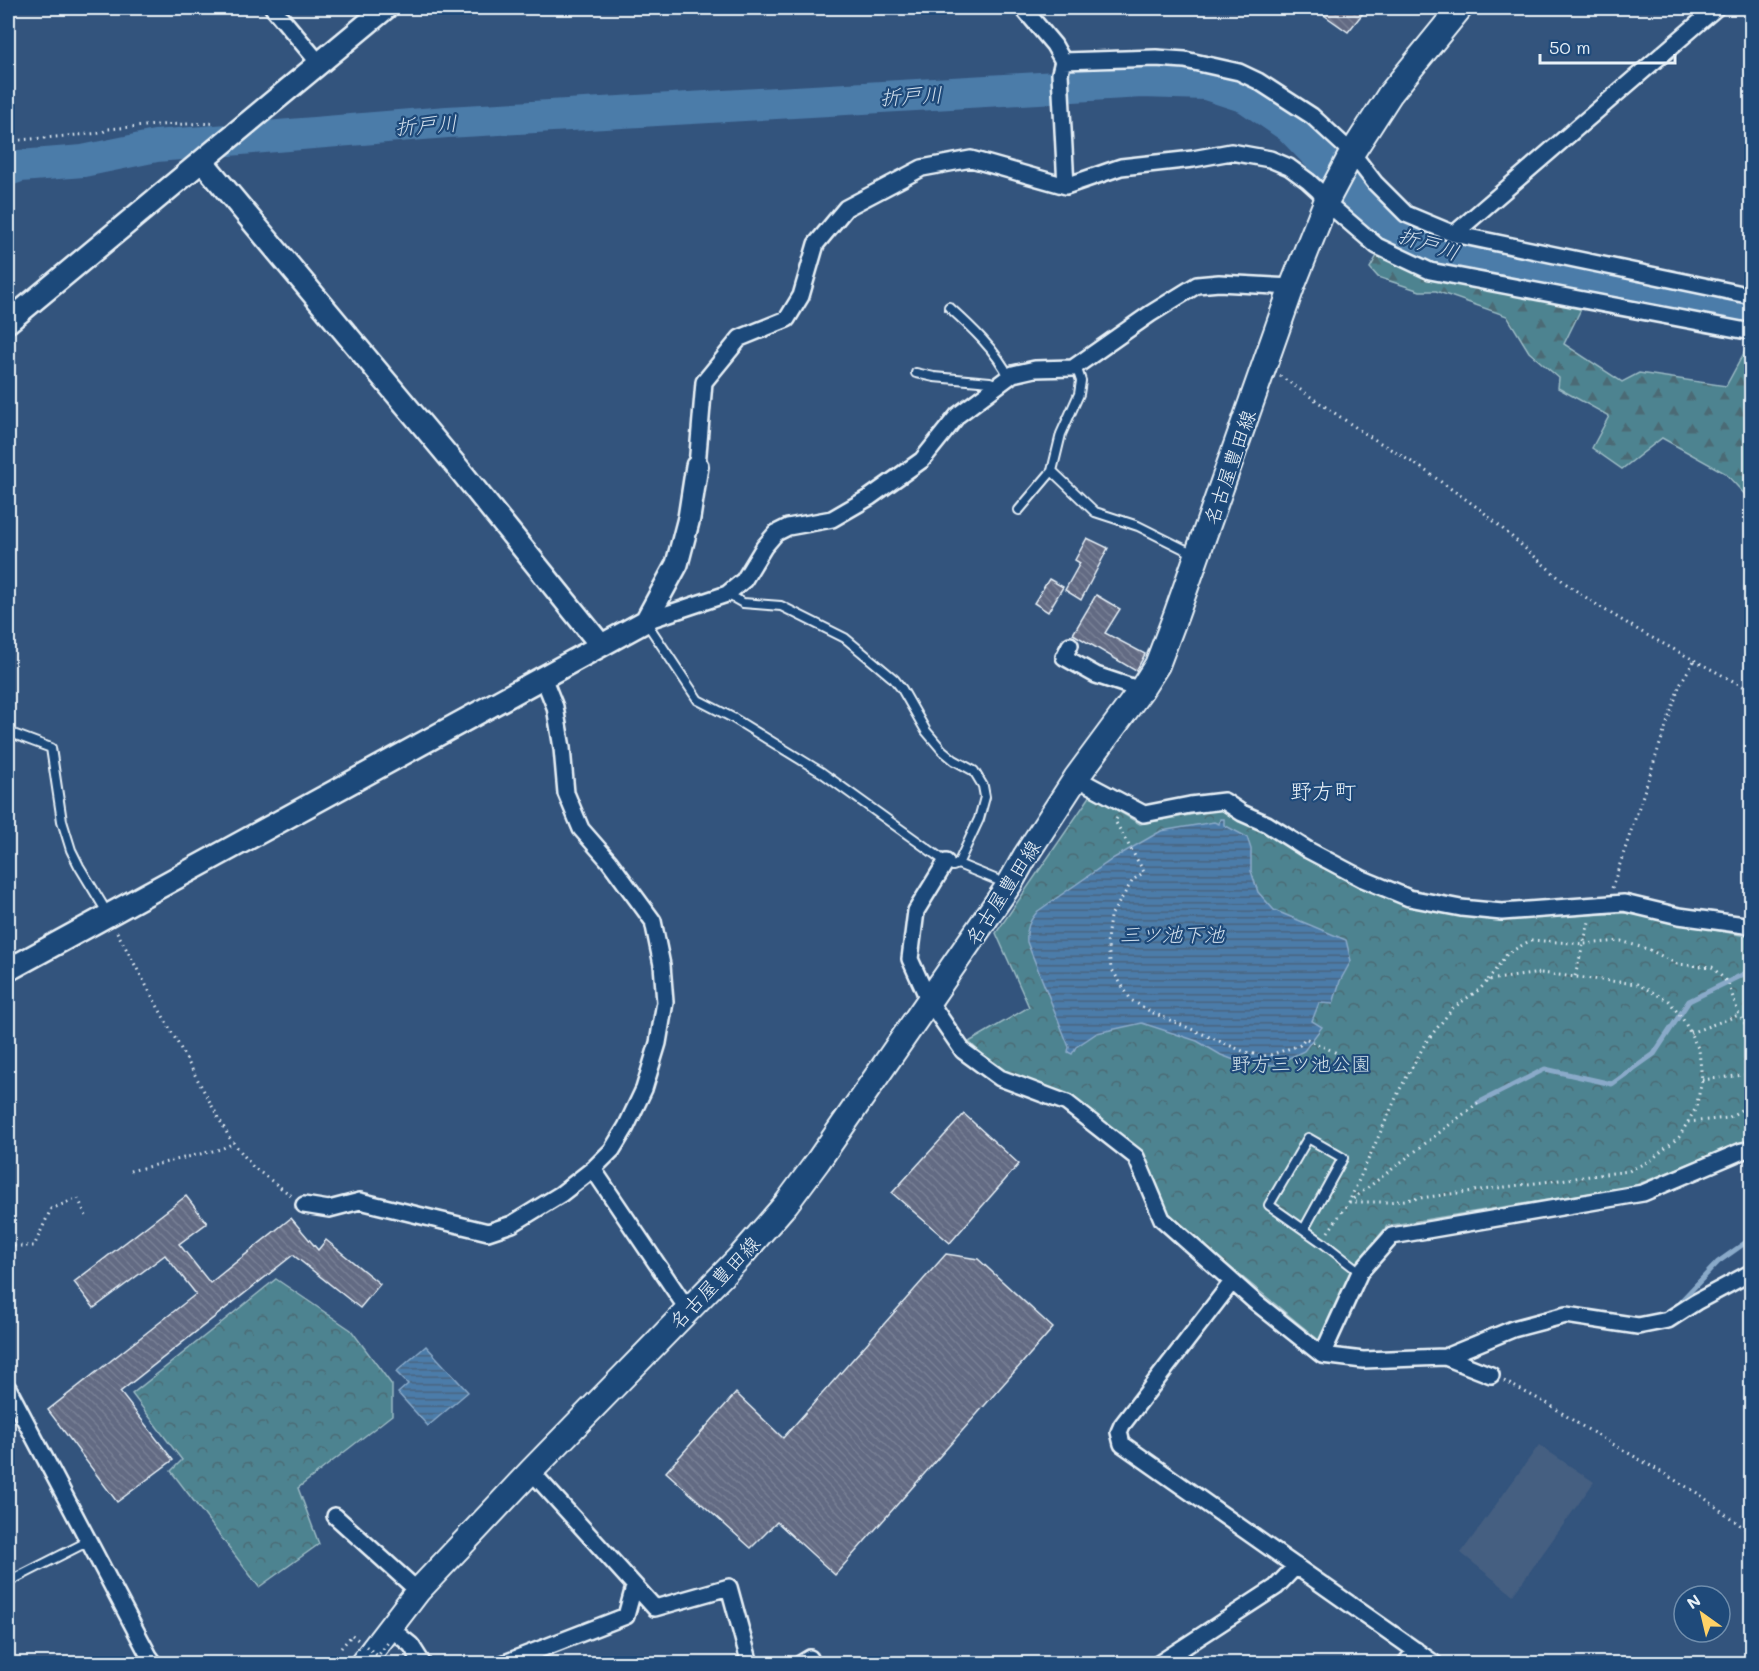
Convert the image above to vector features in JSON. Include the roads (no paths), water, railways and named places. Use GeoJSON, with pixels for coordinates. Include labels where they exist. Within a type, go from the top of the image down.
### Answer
{"type":"FeatureCollection","features":[{"type":"Feature","properties":{"kind":"main road","name":"名古屋豊田線"},"geometry":{"type":"LineString","coordinates":[[362,1664],[390,1635],[418,1591],[531,1471],[741,1257],[786,1204],[1009,885],[1076,778],[1141,690],[1157,665],[1198,556],[1263,366],[1328,198],[1349,158],[1390,94],[1460,8]]}},
{"type":"Feature","properties":{"kind":"street"},"geometry":{"type":"LineString","coordinates":[[273,8],[319,63]]}},
{"type":"Feature","properties":{"kind":"street"},"geometry":{"type":"LineString","coordinates":[[8,322],[386,8]]}},
{"type":"Feature","properties":{"kind":"street"},"geometry":{"type":"LineString","coordinates":[[1023,8],[1054,45],[1061,67],[1066,186]]}},
{"type":"Feature","properties":{"kind":"street"},"geometry":{"type":"LineString","coordinates":[[1454,234],[1716,8]]}},
{"type":"Feature","properties":{"kind":"street"},"geometry":{"type":"LineString","coordinates":[[1061,67],[1156,57],[1185,60],[1239,72],[1258,81],[1312,116],[1349,158],[1406,214],[1454,234],[1752,296]]}},
{"type":"Feature","properties":{"kind":"street"},"geometry":{"type":"LineString","coordinates":[[645,621],[677,564],[689,518],[698,466],[704,382],[740,338],[787,319],[801,296],[816,244],[846,208],[922,168],[971,159],[1066,186],[1121,167],[1193,159],[1231,152],[1270,159],[1289,167],[1328,198],[1377,246],[1430,271],[1752,332]]}},
{"type":"Feature","properties":{"kind":"street"},"geometry":{"type":"LineString","coordinates":[[202,161],[459,469],[600,644]]}},
{"type":"Feature","properties":{"kind":"street"},"geometry":{"type":"LineString","coordinates":[[8,970],[600,644],[645,621],[727,594],[744,580],[764,547],[776,533],[788,527],[832,519],[870,497],[922,460],[958,415],[1013,374],[1035,369],[1073,368],[1150,314],[1197,285],[1219,283],[1292,287]]}},
{"type":"Feature","properties":{"kind":"street"},"geometry":{"type":"LineString","coordinates":[[1070,645],[1064,657],[1096,675],[1141,690]]}},
{"type":"Feature","properties":{"kind":"street"},"geometry":{"type":"LineString","coordinates":[[304,1205],[328,1209],[360,1201],[488,1232],[512,1224],[561,1194],[593,1169],[612,1150],[626,1128],[644,1089],[658,1043],[665,1002],[662,965],[653,921],[609,861],[581,829],[566,793],[555,707],[543,676]]}},
{"type":"Feature","properties":{"kind":"street"},"geometry":{"type":"LineString","coordinates":[[1076,778],[1144,814],[1224,801],[1362,879],[1409,898],[1461,908],[1502,912],[1624,903],[1679,916],[1752,926]]}},
{"type":"Feature","properties":{"kind":"street"},"geometry":{"type":"LineString","coordinates":[[952,863],[916,911],[910,959],[929,1001],[963,1051],[1000,1078],[1067,1102],[1136,1157],[1161,1219],[1232,1282],[1322,1355],[1363,1360],[1445,1357],[1513,1329],[1566,1315],[1638,1326],[1668,1320],[1752,1272]]}},
{"type":"Feature","properties":{"kind":"street"},"geometry":{"type":"LineString","coordinates":[[1322,1355],[1360,1272],[1392,1236],[1643,1193],[1742,1151],[1752,1149]]}},
{"type":"Feature","properties":{"kind":"street"},"geometry":{"type":"LineString","coordinates":[[593,1169],[688,1310]]}},
{"type":"Feature","properties":{"kind":"street"},"geometry":{"type":"LineString","coordinates":[[1232,1282],[1122,1425],[1119,1432],[1122,1444],[1435,1664]]}},
{"type":"Feature","properties":{"kind":"street"},"geometry":{"type":"LineString","coordinates":[[1445,1357],[1491,1375]]}},
{"type":"Feature","properties":{"kind":"street"},"geometry":{"type":"LineString","coordinates":[[8,1388],[87,1542],[148,1656],[155,1664]]}},
{"type":"Feature","properties":{"kind":"street"},"geometry":{"type":"LineString","coordinates":[[531,1471],[655,1608],[729,1587],[750,1664]]}},
{"type":"Feature","properties":{"kind":"street"},"geometry":{"type":"LineString","coordinates":[[335,1516],[418,1591]]}},
{"type":"Feature","properties":{"kind":"street"},"geometry":{"type":"LineString","coordinates":[[1158,1664],[1276,1587],[1296,1566]]}},
{"type":"Feature","properties":{"kind":"street"},"geometry":{"type":"LineString","coordinates":[[502,1664],[626,1617],[634,1587]]}},
{"type":"Feature","properties":{"kind":"street"},"geometry":{"type":"LineString","coordinates":[[390,1635],[411,1645],[423,1664]]}},
{"type":"Feature","properties":{"kind":"street"},"geometry":{"type":"LineString","coordinates":[[1405,1664],[1416,1650]]}},
{"type":"Feature","properties":{"kind":"lane"},"geometry":{"type":"LineString","coordinates":[[916,372],[934,377],[1003,381],[1004,366],[949,307]]}},
{"type":"Feature","properties":{"kind":"lane"},"geometry":{"type":"LineString","coordinates":[[1019,510],[1052,471],[1061,434],[1079,394],[1082,381],[1076,366]]}},
{"type":"Feature","properties":{"kind":"lane"},"geometry":{"type":"LineString","coordinates":[[1052,471],[1095,512],[1138,526],[1198,556]]}},
{"type":"Feature","properties":{"kind":"lane"},"geometry":{"type":"LineString","coordinates":[[727,594],[743,603],[781,606],[845,638],[894,679],[926,731],[942,750],[974,771],[983,786],[985,797],[979,819],[952,863]]}},
{"type":"Feature","properties":{"kind":"lane"},"geometry":{"type":"LineString","coordinates":[[645,621],[698,700],[733,718],[821,772],[952,863],[1009,885]]}},
{"type":"Feature","properties":{"kind":"lane"},"geometry":{"type":"LineString","coordinates":[[8,732],[51,748],[62,821],[71,850],[108,914]]}},
{"type":"Feature","properties":{"kind":"lane"},"geometry":{"type":"LineString","coordinates":[[1304,1229],[1343,1158],[1308,1138],[1269,1205],[1360,1272]]}},
{"type":"Feature","properties":{"kind":"lane"},"geometry":{"type":"LineString","coordinates":[[8,1582],[87,1542]]}},
{"type":"Feature","properties":{"kind":"water","name":"三ツ池下池"},"geometry":{"type":"Polygon","coordinates":[[[1220,819],[1224,819],[1224,825],[1247,837],[1251,849],[1251,871],[1258,892],[1274,910],[1346,940],[1351,961],[1340,981],[1333,1004],[1319,1003],[1312,1021],[1322,1027],[1304,1051],[1274,1065],[1242,1063],[1221,1055],[1197,1041],[1142,1023],[1097,1033],[1076,1047],[1072,1054],[1068,1052],[1069,1047],[1027,942],[1032,918],[1038,911],[1114,858],[1161,831],[1214,822],[1219,824],[1220,819]]]}},
{"type":"Feature","properties":{"kind":"water"},"geometry":{"type":"Polygon","coordinates":[[[426,1346],[468,1392],[428,1426],[398,1393],[408,1384],[396,1372],[426,1346]]]}},
{"type":"Feature","properties":{"kind":"waterway","name":"折戸川"},"geometry":{"type":"LineString","coordinates":[[8,170],[20,166],[83,161],[156,146],[447,122],[1142,82],[1206,84],[1246,97],[1290,127],[1391,232],[1430,248],[1752,315]]}},
{"type":"Feature","properties":{"kind":"waterway"},"geometry":{"type":"LineString","coordinates":[[1478,1103],[1545,1069],[1612,1084],[1654,1054],[1689,1001],[1752,970]]}},
{"type":"Feature","properties":{"kind":"waterway"},"geometry":{"type":"LineString","coordinates":[[1682,1300],[1718,1262],[1752,1238]]}},
{"type":"Feature","properties":{"kind":"district","name":"野方町"},"geometry":{"type":"Point","coordinates":[1323,790]}},
{"type":"Feature","properties":{"kind":"park label","name":"野方三ツ池公園"},"geometry":{"type":"Point","coordinates":[1301,1063]}}]}
